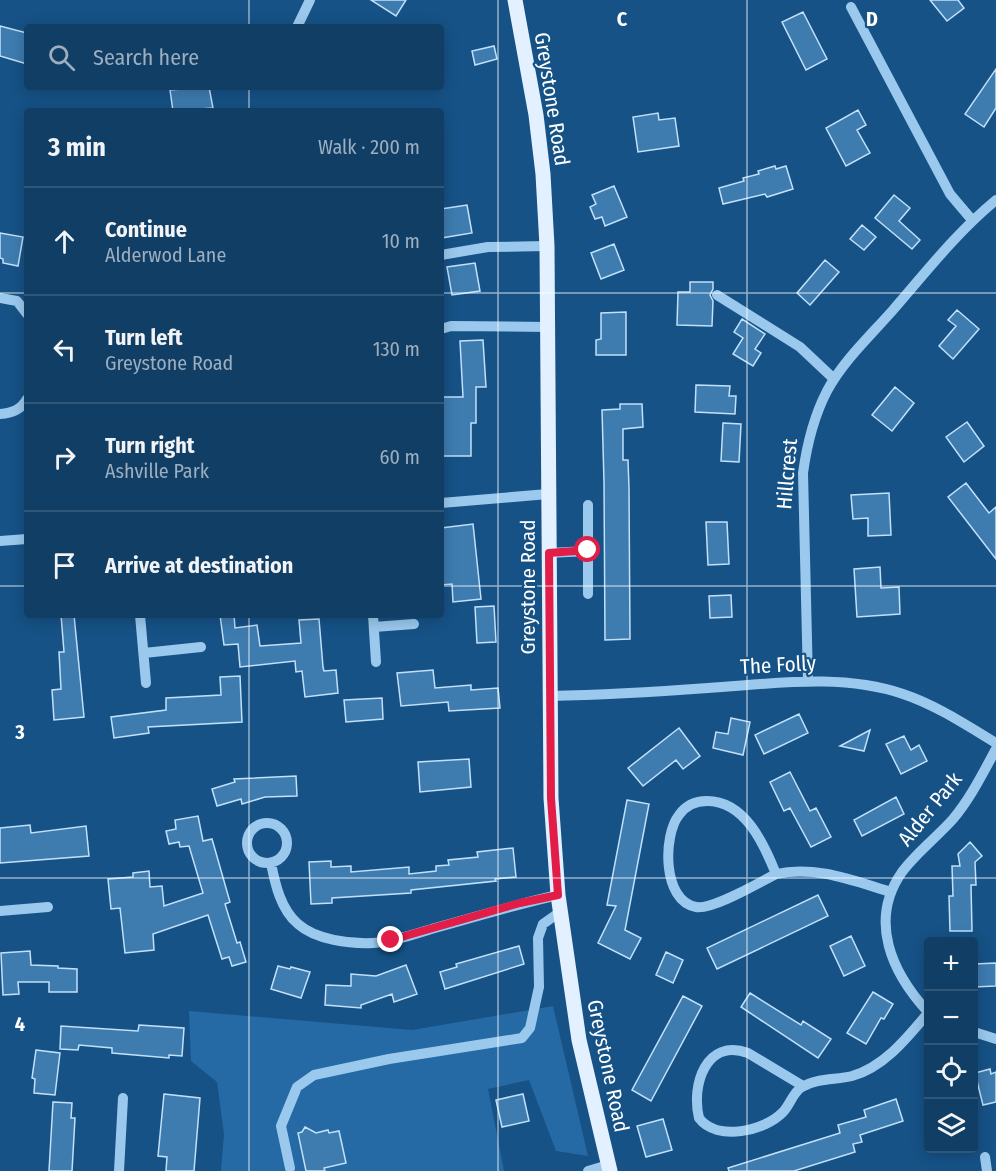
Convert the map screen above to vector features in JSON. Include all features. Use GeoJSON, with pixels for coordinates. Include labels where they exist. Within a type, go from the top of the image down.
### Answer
{"type":"FeatureCollection","features":[{"type":"Feature","properties":{"kind":"main road","name":"Greystone Road"},"geometry":{"type":"LineString","coordinates":[[515,0],[536,116],[543,174],[547,246],[549,696],[551,798],[558,895],[579,1040],[609,1168]]}},
{"type":"Feature","properties":{"kind":"street"},"geometry":{"type":"LineString","coordinates":[[298,24],[310,0]]}},
{"type":"Feature","properties":{"kind":"street"},"geometry":{"type":"LineString","coordinates":[[851,7],[950,194],[972,220]]}},
{"type":"Feature","properties":{"kind":"street","name":"Hillcrest"},"geometry":{"type":"LineString","coordinates":[[808,681],[803,474],[807,444],[814,419],[834,379],[865,341],[972,220],[996,200]]}},
{"type":"Feature","properties":{"kind":"street"},"geometry":{"type":"LineString","coordinates":[[444,255],[488,248],[547,246]]}},
{"type":"Feature","properties":{"kind":"street"},"geometry":{"type":"LineString","coordinates":[[717,295],[800,347],[834,379]]}},
{"type":"Feature","properties":{"kind":"street"},"geometry":{"type":"LineString","coordinates":[[0,298],[16,301],[24,310]]}},
{"type":"Feature","properties":{"kind":"street"},"geometry":{"type":"LineString","coordinates":[[444,328],[451,326],[548,327]]}},
{"type":"Feature","properties":{"kind":"street"},"geometry":{"type":"LineString","coordinates":[[0,414],[16,411],[24,405]]}},
{"type":"Feature","properties":{"kind":"street"},"geometry":{"type":"LineString","coordinates":[[444,503],[548,494]]}},
{"type":"Feature","properties":{"kind":"street"},"geometry":{"type":"LineString","coordinates":[[588,505],[588,594]]}},
{"type":"Feature","properties":{"kind":"street"},"geometry":{"type":"LineString","coordinates":[[0,541],[24,539]]}},
{"type":"Feature","properties":{"kind":"street"},"geometry":{"type":"LineString","coordinates":[[549,553],[588,550]]}},
{"type":"Feature","properties":{"kind":"street"},"geometry":{"type":"LineString","coordinates":[[140,618],[147,683]]}},
{"type":"Feature","properties":{"kind":"street"},"geometry":{"type":"LineString","coordinates":[[373,618],[376,662]]}},
{"type":"Feature","properties":{"kind":"street"},"geometry":{"type":"LineString","coordinates":[[374,627],[414,624]]}},
{"type":"Feature","properties":{"kind":"street"},"geometry":{"type":"LineString","coordinates":[[144,653],[201,647]]}},
{"type":"Feature","properties":{"kind":"street","name":"The Folly"},"geometry":{"type":"LineString","coordinates":[[549,696],[625,694],[808,681],[843,683],[876,687],[903,694],[954,718],[996,742]]}},
{"type":"Feature","properties":{"kind":"street","name":"Alder Park"},"geometry":{"type":"LineString","coordinates":[[924,1007],[904,981],[892,956],[886,931],[885,911],[891,892],[903,871],[954,818],[980,780],[996,749]]}},
{"type":"Feature","properties":{"kind":"street"},"geometry":{"type":"LineString","coordinates":[[776,874],[753,828],[727,806],[711,801],[694,803],[683,810],[676,820],[668,851],[671,878],[679,897],[690,905],[696,907],[712,904],[776,874],[792,871],[816,873],[891,892]]}},
{"type":"Feature","properties":{"kind":"street"},"geometry":{"type":"LineString","coordinates":[[271,863],[281,899],[291,917],[299,925],[319,935],[360,943],[391,940],[520,903],[558,895]]}},
{"type":"Feature","properties":{"kind":"street"},"geometry":{"type":"LineString","coordinates":[[0,911],[48,907]]}},
{"type":"Feature","properties":{"kind":"street"},"geometry":{"type":"LineString","coordinates":[[290,1168],[281,1126],[297,1087],[314,1076],[389,1059],[522,1038],[530,1028],[538,987],[538,938],[543,924],[560,912]]}},
{"type":"Feature","properties":{"kind":"street","name":"Alder Park"},"geometry":{"type":"LineString","coordinates":[[803,1086],[853,1075],[872,1068],[900,1044],[924,1017]]}},
{"type":"Feature","properties":{"kind":"street"},"geometry":{"type":"LineString","coordinates":[[978,1033],[996,1039]]}},
{"type":"Feature","properties":{"kind":"street"},"geometry":{"type":"LineString","coordinates":[[735,1049],[748,1053],[803,1086],[781,1114],[755,1127],[739,1131],[722,1131],[706,1125],[699,1118],[698,1095],[704,1070],[713,1056],[726,1050],[735,1049]]}},
{"type":"Feature","properties":{"kind":"street"},"geometry":{"type":"LineString","coordinates":[[119,1171],[123,1098]]}},
{"type":"Feature","properties":{"kind":"street"},"geometry":{"type":"LineString","coordinates":[[985,1157],[987,1171]]}},
{"type":"Feature","properties":{"kind":"street"},"geometry":{"type":"LineString","coordinates":[[588,1171],[609,1168]]}},
{"type":"Feature","properties":{"kind":"shaded area"},"geometry":{"type":"Polygon","coordinates":[[[553,1006],[588,1156],[556,1151],[529,1080],[488,1089],[504,1171],[221,1171],[224,1134],[217,1082],[191,1061],[189,1011],[412,1030],[553,1006]]]}},
{"type":"Feature","properties":{"kind":"building"},"geometry":{"type":"Polygon","coordinates":[[[371,0],[406,0],[396,16],[371,0]]]}},
{"type":"Feature","properties":{"kind":"building"},"geometry":{"type":"Polygon","coordinates":[[[930,0],[958,0],[964,8],[947,21],[930,0]]]}},
{"type":"Feature","properties":{"kind":"building"},"geometry":{"type":"Polygon","coordinates":[[[803,12],[827,59],[806,70],[782,22],[803,12]]]}},
{"type":"Feature","properties":{"kind":"building"},"geometry":{"type":"Polygon","coordinates":[[[0,26],[24,32],[24,63],[0,56],[0,26]]]}},
{"type":"Feature","properties":{"kind":"building"},"geometry":{"type":"Polygon","coordinates":[[[494,46],[497,59],[475,65],[472,51],[494,46]]]}},
{"type":"Feature","properties":{"kind":"building"},"geometry":{"type":"Polygon","coordinates":[[[996,69],[996,108],[984,127],[965,114],[996,69]]]}},
{"type":"Feature","properties":{"kind":"building"},"geometry":{"type":"Polygon","coordinates":[[[170,90],[210,90],[213,108],[173,108],[170,90]]]}},
{"type":"Feature","properties":{"kind":"building"},"geometry":{"type":"Polygon","coordinates":[[[858,110],[866,125],[857,130],[870,153],[846,166],[826,128],[858,110]]]}},
{"type":"Feature","properties":{"kind":"building"},"geometry":{"type":"Polygon","coordinates":[[[658,113],[659,120],[675,118],[679,146],[638,152],[633,117],[658,113]]]}},
{"type":"Feature","properties":{"kind":"building"},"geometry":{"type":"Polygon","coordinates":[[[775,166],[776,169],[786,166],[793,189],[767,197],[765,194],[723,204],[719,188],[744,181],[743,178],[759,174],[758,171],[775,166]]]}},
{"type":"Feature","properties":{"kind":"building"},"geometry":{"type":"Polygon","coordinates":[[[614,186],[627,217],[605,226],[602,217],[595,219],[590,207],[596,204],[592,195],[614,186]]]}},
{"type":"Feature","properties":{"kind":"building"},"geometry":{"type":"Polygon","coordinates":[[[894,195],[910,208],[899,221],[920,240],[912,249],[875,218],[894,195]]]}},
{"type":"Feature","properties":{"kind":"building"},"geometry":{"type":"Polygon","coordinates":[[[467,205],[472,233],[444,238],[444,209],[467,205]]]}},
{"type":"Feature","properties":{"kind":"building"},"geometry":{"type":"Polygon","coordinates":[[[862,225],[876,237],[864,250],[850,239],[862,225]]]}},
{"type":"Feature","properties":{"kind":"building"},"geometry":{"type":"Polygon","coordinates":[[[0,233],[23,237],[18,266],[3,263],[3,259],[0,258],[0,233]]]}},
{"type":"Feature","properties":{"kind":"building"},"geometry":{"type":"Polygon","coordinates":[[[614,244],[624,270],[601,279],[591,253],[614,244]]]}},
{"type":"Feature","properties":{"kind":"building"},"geometry":{"type":"Polygon","coordinates":[[[825,260],[839,272],[810,305],[797,293],[825,260]]]}},
{"type":"Feature","properties":{"kind":"building"},"geometry":{"type":"Polygon","coordinates":[[[475,263],[480,291],[452,295],[447,267],[475,263]]]}},
{"type":"Feature","properties":{"kind":"building"},"geometry":{"type":"Polygon","coordinates":[[[690,282],[713,282],[710,295],[713,301],[712,326],[677,325],[678,292],[690,292],[690,282]]]}},
{"type":"Feature","properties":{"kind":"building"},"geometry":{"type":"Polygon","coordinates":[[[957,310],[979,329],[953,359],[939,346],[956,326],[948,320],[957,310]]]}},
{"type":"Feature","properties":{"kind":"building"},"geometry":{"type":"Polygon","coordinates":[[[626,312],[626,355],[596,355],[596,340],[601,339],[601,313],[626,312]]]}},
{"type":"Feature","properties":{"kind":"building"},"geometry":{"type":"Polygon","coordinates":[[[742,319],[765,334],[755,349],[761,353],[753,366],[733,354],[743,338],[734,332],[742,319]]]}},
{"type":"Feature","properties":{"kind":"building"},"geometry":{"type":"Polygon","coordinates":[[[483,340],[486,387],[476,387],[476,423],[471,423],[471,456],[444,456],[444,397],[463,397],[460,341],[483,340]]]}},
{"type":"Feature","properties":{"kind":"building"},"geometry":{"type":"Polygon","coordinates":[[[696,385],[730,386],[729,396],[736,396],[735,414],[695,412],[696,385]]]}},
{"type":"Feature","properties":{"kind":"building"},"geometry":{"type":"Polygon","coordinates":[[[895,387],[914,403],[892,431],[872,415],[895,387]]]}},
{"type":"Feature","properties":{"kind":"building"},"geometry":{"type":"Polygon","coordinates":[[[620,404],[642,404],[643,427],[623,429],[623,460],[628,460],[629,488],[630,639],[605,640],[602,410],[620,409],[620,404]]]}},
{"type":"Feature","properties":{"kind":"building"},"geometry":{"type":"Polygon","coordinates":[[[967,422],[984,446],[964,462],[946,437],[967,422]]]}},
{"type":"Feature","properties":{"kind":"building"},"geometry":{"type":"Polygon","coordinates":[[[723,423],[741,424],[739,462],[721,461],[723,423]]]}},
{"type":"Feature","properties":{"kind":"building"},"geometry":{"type":"Polygon","coordinates":[[[966,483],[989,513],[996,507],[996,559],[948,497],[966,483]]]}},
{"type":"Feature","properties":{"kind":"building"},"geometry":{"type":"Polygon","coordinates":[[[889,493],[891,535],[868,536],[868,518],[853,519],[851,495],[889,493]]]}},
{"type":"Feature","properties":{"kind":"building"},"geometry":{"type":"Polygon","coordinates":[[[706,522],[727,522],[729,564],[708,565],[706,522]]]}},
{"type":"Feature","properties":{"kind":"building"},"geometry":{"type":"Polygon","coordinates":[[[473,524],[481,599],[453,602],[452,584],[444,585],[444,528],[473,524]]]}},
{"type":"Feature","properties":{"kind":"building"},"geometry":{"type":"Polygon","coordinates":[[[880,567],[881,588],[899,587],[900,614],[857,617],[854,569],[880,567]]]}},
{"type":"Feature","properties":{"kind":"building"},"geometry":{"type":"Polygon","coordinates":[[[731,595],[732,617],[710,618],[709,596],[731,595]]]}},
{"type":"Feature","properties":{"kind":"building"},"geometry":{"type":"Polygon","coordinates":[[[494,606],[496,642],[477,643],[475,607],[494,606]]]}},
{"type":"Feature","properties":{"kind":"building"},"geometry":{"type":"Polygon","coordinates":[[[61,618],[74,618],[84,717],[54,720],[52,690],[61,689],[59,652],[64,652],[61,618]]]}},
{"type":"Feature","properties":{"kind":"building"},"geometry":{"type":"Polygon","coordinates":[[[220,618],[234,618],[235,628],[257,625],[260,646],[301,643],[299,620],[319,619],[324,671],[336,670],[338,693],[305,697],[302,671],[296,672],[295,661],[240,667],[238,644],[224,645],[220,618]]]}},
{"type":"Feature","properties":{"kind":"building"},"geometry":{"type":"Polygon","coordinates":[[[433,670],[435,688],[471,685],[471,690],[498,688],[500,708],[449,711],[448,702],[401,706],[397,673],[433,670]]]}},
{"type":"Feature","properties":{"kind":"building"},"geometry":{"type":"Polygon","coordinates":[[[240,676],[242,722],[148,727],[149,733],[114,738],[111,717],[166,710],[166,698],[221,695],[220,677],[240,676]]]}},
{"type":"Feature","properties":{"kind":"building"},"geometry":{"type":"Polygon","coordinates":[[[382,698],[383,719],[346,722],[344,700],[382,698]]]}},
{"type":"Feature","properties":{"kind":"building"},"geometry":{"type":"Polygon","coordinates":[[[799,714],[808,733],[764,754],[755,735],[799,714]]]}},
{"type":"Feature","properties":{"kind":"building"},"geometry":{"type":"Polygon","coordinates":[[[731,718],[750,722],[743,755],[713,748],[716,732],[728,734],[731,718]]]}},
{"type":"Feature","properties":{"kind":"building"},"geometry":{"type":"Polygon","coordinates":[[[679,728],[700,756],[683,769],[676,760],[643,786],[628,768],[679,728]]]}},
{"type":"Feature","properties":{"kind":"building"},"geometry":{"type":"Polygon","coordinates":[[[870,730],[864,751],[840,746],[870,730]]]}},
{"type":"Feature","properties":{"kind":"building"},"geometry":{"type":"Polygon","coordinates":[[[904,736],[911,750],[919,745],[927,761],[901,774],[886,744],[904,736]]]}},
{"type":"Feature","properties":{"kind":"building"},"geometry":{"type":"Polygon","coordinates":[[[469,759],[471,787],[420,792],[418,762],[469,759]]]}},
{"type":"Feature","properties":{"kind":"building"},"geometry":{"type":"Polygon","coordinates":[[[790,772],[810,811],[816,808],[831,837],[811,847],[790,808],[784,811],[770,782],[790,772]]]}},
{"type":"Feature","properties":{"kind":"building"},"geometry":{"type":"Polygon","coordinates":[[[296,776],[297,796],[265,797],[242,804],[241,799],[217,806],[212,789],[235,782],[234,779],[296,776]]]}},
{"type":"Feature","properties":{"kind":"building"},"geometry":{"type":"Polygon","coordinates":[[[896,797],[904,814],[862,836],[854,820],[896,797]]]}},
{"type":"Feature","properties":{"kind":"building"},"geometry":{"type":"Polygon","coordinates":[[[627,800],[649,804],[625,930],[641,938],[630,959],[598,943],[616,906],[607,905],[627,800]]]}},
{"type":"Feature","properties":{"kind":"building"},"geometry":{"type":"Polygon","coordinates":[[[198,816],[203,841],[212,839],[230,902],[225,904],[237,943],[240,942],[246,962],[232,966],[229,957],[222,959],[208,915],[153,934],[154,950],[125,953],[120,908],[111,909],[108,879],[133,877],[133,873],[149,871],[150,887],[162,886],[164,906],[203,893],[189,846],[180,847],[179,842],[169,844],[166,831],[176,829],[175,820],[198,816]]]}},
{"type":"Feature","properties":{"kind":"building"},"geometry":{"type":"Polygon","coordinates":[[[30,825],[31,833],[86,826],[89,856],[0,863],[0,828],[30,825]]]}},
{"type":"Feature","properties":{"kind":"building"},"geometry":{"type":"Polygon","coordinates":[[[970,842],[982,856],[975,862],[976,885],[971,885],[972,931],[950,931],[949,896],[953,896],[952,866],[960,866],[958,854],[970,842]]]}},
{"type":"Feature","properties":{"kind":"building"},"geometry":{"type":"Polygon","coordinates":[[[513,848],[516,877],[411,890],[411,893],[332,898],[332,903],[311,904],[309,862],[331,861],[331,867],[351,866],[351,872],[409,867],[409,874],[436,871],[436,866],[449,865],[448,860],[478,857],[477,852],[513,848]]]}},
{"type":"Feature","properties":{"kind":"building"},"geometry":{"type":"Polygon","coordinates":[[[818,895],[828,916],[717,969],[707,948],[818,895]]]}},
{"type":"Feature","properties":{"kind":"building"},"geometry":{"type":"Polygon","coordinates":[[[851,936],[865,966],[844,976],[830,946],[851,936]]]}},
{"type":"Feature","properties":{"kind":"building"},"geometry":{"type":"Polygon","coordinates":[[[519,946],[524,964],[445,989],[440,972],[457,967],[456,964],[519,946]]]}},
{"type":"Feature","properties":{"kind":"building"},"geometry":{"type":"Polygon","coordinates":[[[30,951],[31,965],[77,969],[77,992],[49,992],[49,982],[18,982],[19,994],[3,995],[1,953],[30,951]]]}},
{"type":"Feature","properties":{"kind":"building"},"geometry":{"type":"Polygon","coordinates":[[[666,952],[683,960],[673,983],[656,975],[666,952]]]}},
{"type":"Feature","properties":{"kind":"building"},"geometry":{"type":"Polygon","coordinates":[[[996,963],[996,986],[978,987],[978,964],[996,963]]]}},
{"type":"Feature","properties":{"kind":"building"},"geometry":{"type":"Polygon","coordinates":[[[406,965],[417,994],[394,1002],[392,994],[361,1005],[361,1008],[325,1005],[326,985],[351,986],[351,974],[376,976],[406,965]]]}},
{"type":"Feature","properties":{"kind":"building"},"geometry":{"type":"Polygon","coordinates":[[[278,966],[310,972],[301,998],[271,989],[278,966]]]}},
{"type":"Feature","properties":{"kind":"building"},"geometry":{"type":"Polygon","coordinates":[[[873,992],[893,1004],[884,1019],[881,1018],[866,1044],[847,1033],[873,992]]]}},
{"type":"Feature","properties":{"kind":"building"},"geometry":{"type":"Polygon","coordinates":[[[750,993],[801,1025],[803,1021],[831,1039],[818,1058],[741,1007],[750,993]]]}},
{"type":"Feature","properties":{"kind":"building"},"geometry":{"type":"Polygon","coordinates":[[[683,996],[702,1006],[651,1101],[632,1090],[683,996]]]}},
{"type":"Feature","properties":{"kind":"building"},"geometry":{"type":"Polygon","coordinates":[[[139,1025],[184,1028],[182,1056],[169,1055],[169,1058],[112,1053],[112,1048],[79,1045],[78,1050],[60,1049],[61,1026],[138,1031],[139,1025]]]}},
{"type":"Feature","properties":{"kind":"building"},"geometry":{"type":"Polygon","coordinates":[[[36,1050],[60,1053],[55,1095],[34,1093],[35,1079],[32,1078],[36,1050]]]}},
{"type":"Feature","properties":{"kind":"building"},"geometry":{"type":"Polygon","coordinates":[[[990,1069],[991,1074],[996,1072],[996,1102],[983,1105],[978,1085],[978,1072],[990,1069]]]}},
{"type":"Feature","properties":{"kind":"building"},"geometry":{"type":"Polygon","coordinates":[[[164,1094],[200,1098],[194,1171],[166,1171],[167,1157],[158,1156],[164,1094]]]}},
{"type":"Feature","properties":{"kind":"building"},"geometry":{"type":"Polygon","coordinates":[[[523,1094],[529,1121],[502,1127],[496,1100],[523,1094]]]}},
{"type":"Feature","properties":{"kind":"building"},"geometry":{"type":"Polygon","coordinates":[[[896,1099],[903,1121],[860,1135],[862,1142],[853,1144],[855,1152],[794,1171],[729,1171],[728,1168],[840,1133],[838,1125],[866,1117],[864,1110],[896,1099]]]}},
{"type":"Feature","properties":{"kind":"building"},"geometry":{"type":"Polygon","coordinates":[[[53,1102],[72,1103],[71,1118],[75,1118],[72,1171],[49,1171],[53,1102]]]}},
{"type":"Feature","properties":{"kind":"building"},"geometry":{"type":"Polygon","coordinates":[[[663,1119],[672,1150],[646,1157],[637,1126],[663,1119]]]}},
{"type":"Feature","properties":{"kind":"building"},"geometry":{"type":"Polygon","coordinates":[[[305,1127],[316,1133],[328,1130],[329,1133],[339,1131],[346,1163],[324,1168],[325,1171],[306,1171],[298,1133],[302,1132],[305,1127]]]}},
{"type":"Feature","properties":{"kind":"route"},"geometry":{"type":"LineString","coordinates":[[391,940],[520,903],[558,895],[551,798],[549,553],[588,550]]}}]}
